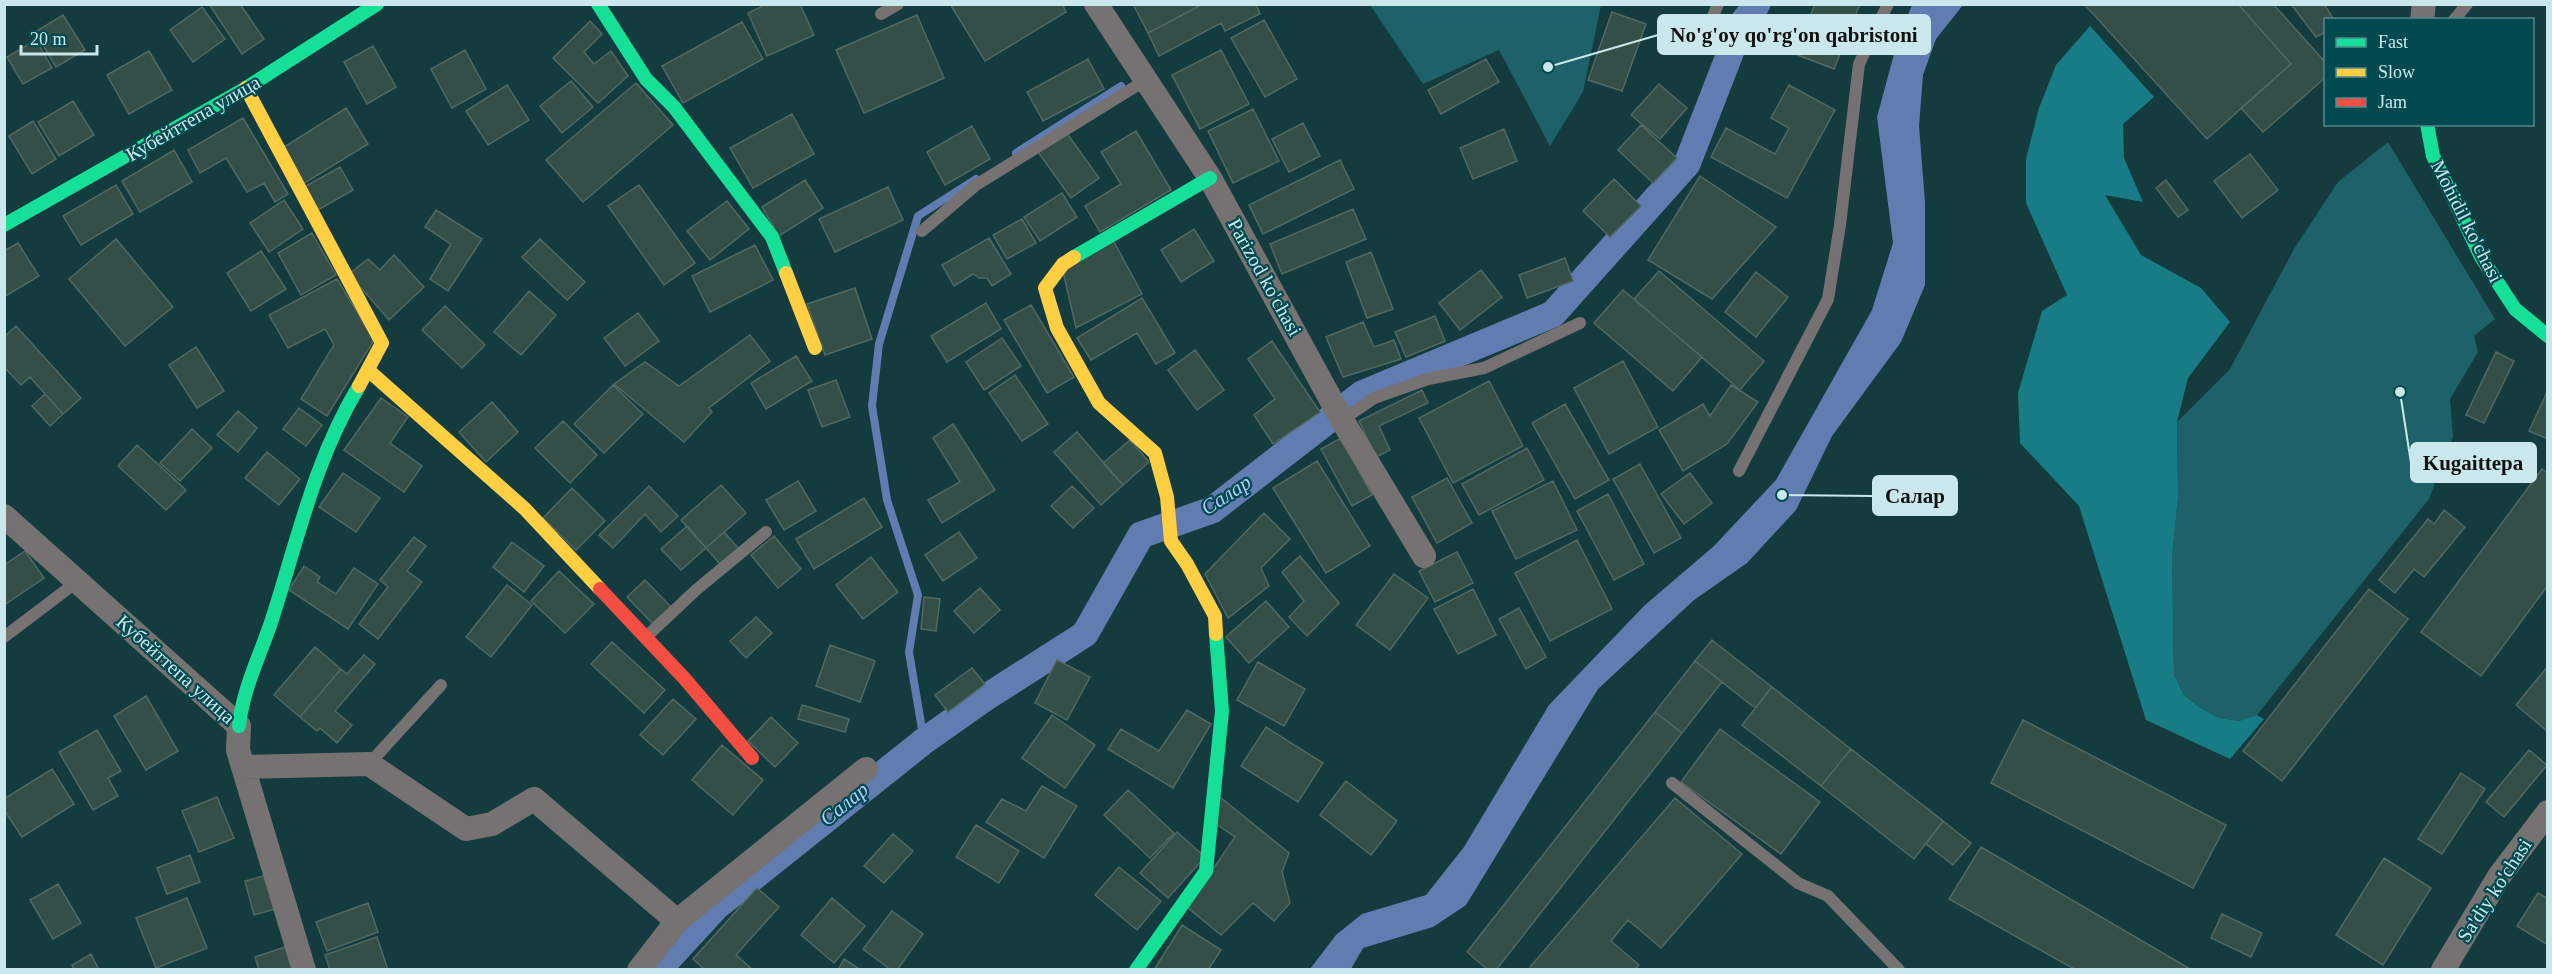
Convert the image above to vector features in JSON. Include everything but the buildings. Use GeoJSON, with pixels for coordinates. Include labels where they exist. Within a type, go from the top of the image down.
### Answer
{"type":"FeatureCollection","features":[{"type":"Feature","properties":{"kind":"street","name":"Кубейттепа улица"},"geometry":{"type":"LineString","coordinates":[[4,225],[246,88],[353,10],[378,4]]}},
{"type":"Feature","properties":{"kind":"street"},"geometry":{"type":"LineString","coordinates":[[598,4],[646,79],[674,107],[772,237],[815,348]]}},
{"type":"Feature","properties":{"kind":"street","name":"Parizod ko'chasi"},"geometry":{"type":"LineString","coordinates":[[1096,4],[1210,178],[1342,420],[1424,556]]}},
{"type":"Feature","properties":{"kind":"street"},"geometry":{"type":"LineString","coordinates":[[239,726],[241,705],[274,614],[303,512],[338,420],[382,343],[246,88]]}},
{"type":"Feature","properties":{"kind":"street","name":"Mohidil ko'chasi"},"geometry":{"type":"LineString","coordinates":[[2427,126],[2433,156],[2481,257],[2515,309],[2547,336]]}},
{"type":"Feature","properties":{"kind":"street"},"geometry":{"type":"LineString","coordinates":[[1136,969],[1206,871],[1222,711],[1215,616],[1187,564],[1171,541],[1167,497],[1155,453],[1100,404],[1057,328],[1045,288],[1063,264],[1210,178]]}},
{"type":"Feature","properties":{"kind":"street"},"geometry":{"type":"LineString","coordinates":[[368,370],[525,509],[685,679],[752,758]]}},
{"type":"Feature","properties":{"kind":"street","name":"Кубейттепа улица"},"geometry":{"type":"LineString","coordinates":[[4,516],[239,726],[238,750],[304,969]]}},
{"type":"Feature","properties":{"kind":"street"},"geometry":{"type":"LineString","coordinates":[[243,767],[369,764],[466,829],[492,824],[534,799],[676,921]]}},
{"type":"Feature","properties":{"kind":"street"},"geometry":{"type":"LineString","coordinates":[[639,969],[676,921],[866,769]]}},
{"type":"Feature","properties":{"kind":"street","name":"Sa'diy ko'chasi"},"geometry":{"type":"LineString","coordinates":[[2443,969],[2500,875],[2547,812]]}},
{"type":"Feature","properties":{"kind":"lane"},"geometry":{"type":"LineString","coordinates":[[881,14],[898,4]]}},
{"type":"Feature","properties":{"kind":"lane"},"geometry":{"type":"LineString","coordinates":[[1703,40],[1718,4]]}},
{"type":"Feature","properties":{"kind":"lane"},"geometry":{"type":"LineString","coordinates":[[1739,471],[1828,299],[1840,225],[1859,64],[1888,4]]}},
{"type":"Feature","properties":{"kind":"lane"},"geometry":{"type":"LineString","coordinates":[[2456,18],[2468,4]]}},
{"type":"Feature","properties":{"kind":"lane"},"geometry":{"type":"LineString","coordinates":[[921,231],[976,185],[1146,80]]}},
{"type":"Feature","properties":{"kind":"lane"},"geometry":{"type":"LineString","coordinates":[[1342,420],[1374,398],[1428,379],[1485,368],[1580,323]]}},
{"type":"Feature","properties":{"kind":"lane"},"geometry":{"type":"LineString","coordinates":[[645,637],[696,590],[766,532]]}},
{"type":"Feature","properties":{"kind":"lane"},"geometry":{"type":"LineString","coordinates":[[4,637],[78,581]]}},
{"type":"Feature","properties":{"kind":"lane"},"geometry":{"type":"LineString","coordinates":[[369,764],[441,685]]}},
{"type":"Feature","properties":{"kind":"lane"},"geometry":{"type":"LineString","coordinates":[[1672,783],[1798,883],[1828,896],[1899,969]]}},
{"type":"Feature","properties":{"kind":"shaded area"},"geometry":{"type":"Polygon","coordinates":[[[1370,5],[1601,5],[1583,92],[1550,146],[1499,50],[1423,84],[1370,5]]]}},
{"type":"Feature","properties":{"kind":"shaded area"},"geometry":{"type":"Polygon","coordinates":[[[1912,5],[1963,5],[1936,39],[1923,75],[1919,126],[1925,202],[1925,285],[1901,342],[1832,436],[1796,510],[1747,563],[1694,600],[1598,689],[1466,905],[1433,927],[1363,948],[1351,969],[1310,969],[1336,935],[1362,914],[1426,895],[1464,847],[1549,705],[1645,605],[1714,546],[1776,480],[1872,310],[1893,243],[1877,117],[1898,39],[1912,5]]]}},
{"type":"Feature","properties":{"kind":"shaded area"},"geometry":{"type":"Polygon","coordinates":[[[2090,26],[2154,97],[2123,124],[2124,158],[2143,202],[2105,195],[2141,255],[2201,288],[2230,322],[2188,378],[2177,422],[2178,497],[2172,558],[2174,675],[2184,695],[2219,718],[2239,721],[2257,715],[2264,719],[2230,759],[2146,720],[2079,506],[2020,443],[2018,393],[2042,311],[2067,295],[2026,203],[2026,159],[2039,108],[2056,65],[2090,26]]]}},
{"type":"Feature","properties":{"kind":"shaded area"},"geometry":{"type":"Polygon","coordinates":[[[2388,142],[2495,319],[2474,336],[2478,352],[2450,399],[2453,437],[2429,499],[2257,715],[2239,721],[2219,718],[2184,695],[2174,675],[2172,558],[2178,497],[2177,422],[2230,369],[2294,249],[2338,182],[2388,142]]]}},
{"type":"Feature","properties":{"kind":"waterway","name":"Салар"},"geometry":{"type":"LineString","coordinates":[[658,970],[716,907],[924,741],[985,698],[1085,634],[1141,535],[1212,510],[1362,394],[1553,314],[1687,164],[1741,25],[1757,4]]}},
{"type":"Feature","properties":{"kind":"waterway"},"geometry":{"type":"LineString","coordinates":[[1016,153],[1121,86]]}},
{"type":"Feature","properties":{"kind":"waterway"},"geometry":{"type":"LineString","coordinates":[[924,741],[909,652],[918,595],[887,500],[872,406],[879,344],[918,216],[976,179]]}},
{"type":"Feature","properties":{"kind":"traffic: fast"},"geometry":{"type":"LineString","coordinates":[[4,225],[246,88],[377,4]]}},
{"type":"Feature","properties":{"kind":"traffic: fast"},"geometry":{"type":"LineString","coordinates":[[598,4],[646,79],[674,107],[772,237],[786,273]]}},
{"type":"Feature","properties":{"kind":"traffic: fast"},"geometry":{"type":"LineString","coordinates":[[2427,126],[2433,156],[2481,257],[2515,309],[2548,336]]}},
{"type":"Feature","properties":{"kind":"traffic: fast"},"geometry":{"type":"LineString","coordinates":[[1074,257],[1210,178]]}},
{"type":"Feature","properties":{"kind":"traffic: fast"},"geometry":{"type":"LineString","coordinates":[[239,726],[249,682],[270,627],[320,468],[331,440],[359,386]]}},
{"type":"Feature","properties":{"kind":"traffic: fast"},"geometry":{"type":"LineString","coordinates":[[1136,970],[1206,871],[1222,711],[1216,634]]}},
{"type":"Feature","properties":{"kind":"traffic: slow"},"geometry":{"type":"LineString","coordinates":[[246,88],[382,343],[359,386]]}},
{"type":"Feature","properties":{"kind":"traffic: slow"},"geometry":{"type":"LineString","coordinates":[[1074,257],[1063,264],[1045,288],[1057,328],[1099,403],[1155,453],[1167,497],[1171,541],[1187,564],[1215,616],[1216,634]]}},
{"type":"Feature","properties":{"kind":"traffic: slow"},"geometry":{"type":"LineString","coordinates":[[786,273],[815,348]]}},
{"type":"Feature","properties":{"kind":"traffic: slow"},"geometry":{"type":"LineString","coordinates":[[368,370],[525,509],[600,589]]}},
{"type":"Feature","properties":{"kind":"traffic: jam"},"geometry":{"type":"LineString","coordinates":[[600,589],[685,679],[752,758]]}},
{"type":"Feature","properties":{"kind":"place","name":"No'g'oy qo'rg'on qabristoni"},"geometry":{"type":"Point","coordinates":[1548,67]}},
{"type":"Feature","properties":{"kind":"place","name":"Kugaittepa"},"geometry":{"type":"Point","coordinates":[2400,392]}},
{"type":"Feature","properties":{"kind":"place","name":"Салар"},"geometry":{"type":"Point","coordinates":[1782,495]}}]}
